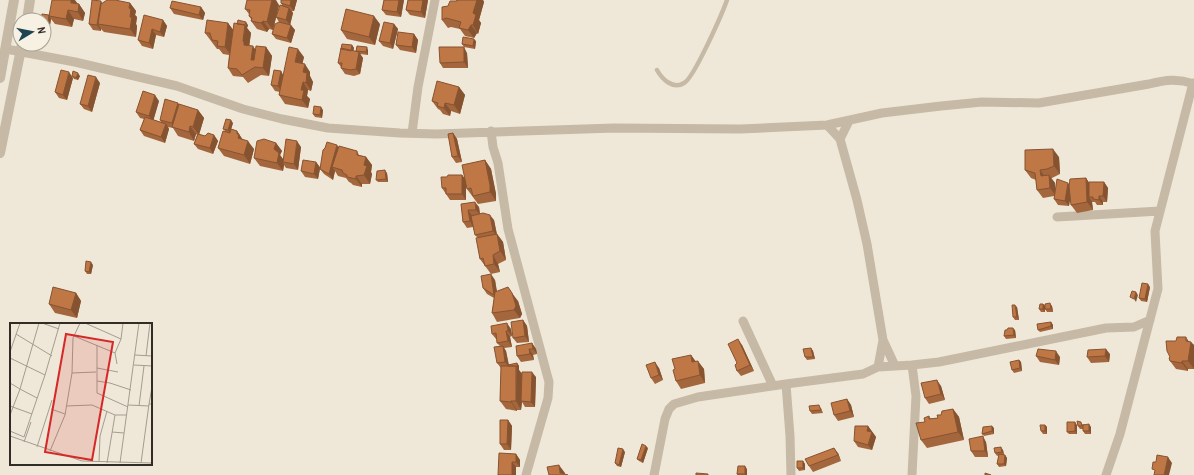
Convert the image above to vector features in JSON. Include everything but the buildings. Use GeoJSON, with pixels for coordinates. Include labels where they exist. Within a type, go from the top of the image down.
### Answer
{"type":"FeatureCollection","features":[{"type":"Feature","properties":{"kind":"street"},"geometry":{"type":"LineString","coordinates":[[0,78],[14,0]]}},
{"type":"Feature","properties":{"kind":"street"},"geometry":{"type":"LineString","coordinates":[[28,12],[30,0]]}},
{"type":"Feature","properties":{"kind":"street"},"geometry":{"type":"LineString","coordinates":[[412,133],[418,87],[435,0]]}},
{"type":"Feature","properties":{"kind":"street"},"geometry":{"type":"LineString","coordinates":[[6,49],[12,49]]}},
{"type":"Feature","properties":{"kind":"street"},"geometry":{"type":"LineString","coordinates":[[0,153],[21,52]]}},
{"type":"Feature","properties":{"kind":"street"},"geometry":{"type":"LineString","coordinates":[[37,52],[177,86],[243,109],[282,119],[328,128],[437,134],[615,128],[740,129],[827,124],[849,121],[882,113],[941,106],[982,102],[1039,102],[1141,85],[1167,79],[1193,83],[1155,231],[1158,289],[1120,434],[1106,475]]}},
{"type":"Feature","properties":{"kind":"street"},"geometry":{"type":"LineString","coordinates":[[840,139],[849,121]]}},
{"type":"Feature","properties":{"kind":"street"},"geometry":{"type":"LineString","coordinates":[[827,124],[840,139],[857,200],[867,244],[883,340],[894,366]]}},
{"type":"Feature","properties":{"kind":"street"},"geometry":{"type":"LineString","coordinates":[[491,131],[493,147],[498,163],[508,229],[549,382],[548,398],[526,475]]}},
{"type":"Feature","properties":{"kind":"street"},"geometry":{"type":"LineString","coordinates":[[1057,217],[1160,211]]}},
{"type":"Feature","properties":{"kind":"street"},"geometry":{"type":"LineString","coordinates":[[654,475],[665,419],[669,409],[674,404],[698,397],[863,374],[878,367],[939,362],[1106,328],[1134,327],[1150,320]]}},
{"type":"Feature","properties":{"kind":"street"},"geometry":{"type":"LineString","coordinates":[[743,321],[773,386]]}},
{"type":"Feature","properties":{"kind":"street"},"geometry":{"type":"LineString","coordinates":[[1134,327],[1144,338]]}},
{"type":"Feature","properties":{"kind":"street"},"geometry":{"type":"LineString","coordinates":[[878,367],[883,340]]}},
{"type":"Feature","properties":{"kind":"street"},"geometry":{"type":"LineString","coordinates":[[912,365],[916,396],[912,475]]}},
{"type":"Feature","properties":{"kind":"street"},"geometry":{"type":"LineString","coordinates":[[786,384],[791,475]]}},
{"type":"Feature","properties":{"kind":"lane"},"geometry":{"type":"LineString","coordinates":[[656,70],[663,80],[671,84],[683,84],[688,80],[696,68],[727,0]]}}]}
